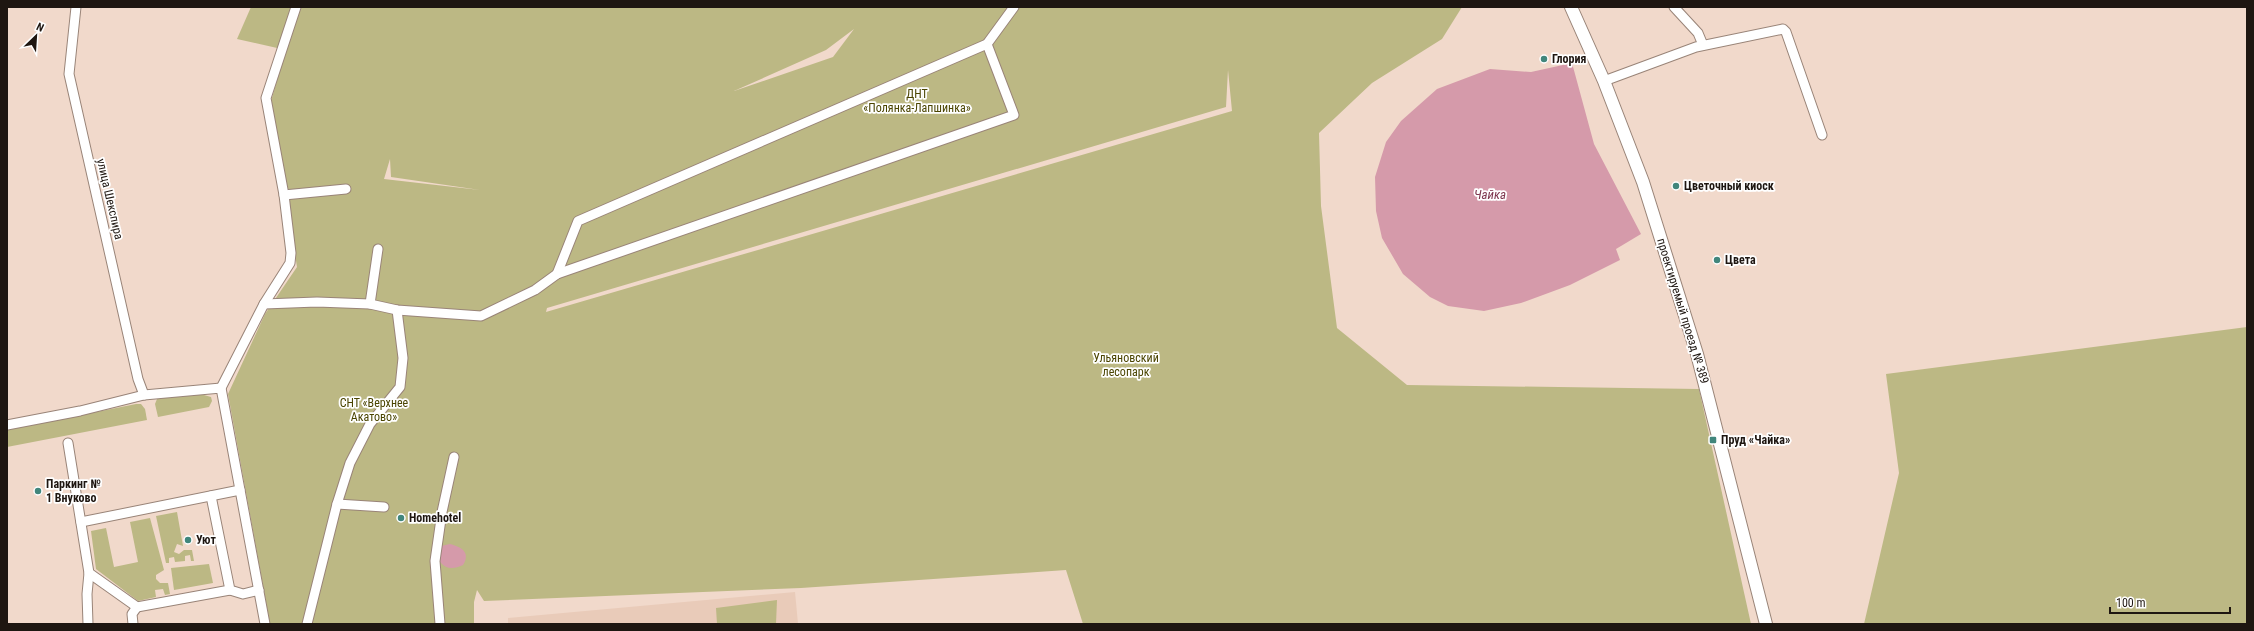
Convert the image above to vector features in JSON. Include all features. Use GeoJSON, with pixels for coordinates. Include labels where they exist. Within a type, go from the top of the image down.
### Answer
{"type":"FeatureCollection","features":[{"type":"Feature","properties":{"kind":"main road","name":"проектируемый проезд № 389"},"geometry":{"type":"LineString","coordinates":[[1571,7],[1604,82],[1643,182],[1697,354],[1766,624]]}},
{"type":"Feature","properties":{"kind":"street","name":"улица Шекспира"},"geometry":{"type":"LineString","coordinates":[[76,7],[69,74],[138,380],[144,395]]}},
{"type":"Feature","properties":{"kind":"street"},"geometry":{"type":"LineString","coordinates":[[265,624],[221,388],[264,304],[290,263],[291,253],[284,195],[266,98],[296,7]]}},
{"type":"Feature","properties":{"kind":"street"},"geometry":{"type":"LineString","coordinates":[[557,274],[578,221],[987,44],[1014,7]]}},
{"type":"Feature","properties":{"kind":"street"},"geometry":{"type":"LineString","coordinates":[[1674,7],[1698,33],[1703,45]]}},
{"type":"Feature","properties":{"kind":"street"},"geometry":{"type":"LineString","coordinates":[[1604,82],[1674,54],[1703,45],[1782,29],[1786,32],[1822,135]]}},
{"type":"Feature","properties":{"kind":"street"},"geometry":{"type":"LineString","coordinates":[[264,304],[317,302],[370,304],[397,310],[482,316],[536,290],[557,274],[1014,115],[987,44]]}},
{"type":"Feature","properties":{"kind":"street"},"geometry":{"type":"LineString","coordinates":[[284,195],[346,189]]}},
{"type":"Feature","properties":{"kind":"street"},"geometry":{"type":"LineString","coordinates":[[370,304],[378,249]]}},
{"type":"Feature","properties":{"kind":"street"},"geometry":{"type":"LineString","coordinates":[[307,624],[337,504],[358,446],[370,424],[400,387],[403,358],[397,310]]}},
{"type":"Feature","properties":{"kind":"street"},"geometry":{"type":"LineString","coordinates":[[7,425],[80,411],[144,395],[221,388]]}},
{"type":"Feature","properties":{"kind":"street"},"geometry":{"type":"LineString","coordinates":[[68,443],[89,573],[87,594],[88,624]]}},
{"type":"Feature","properties":{"kind":"street"},"geometry":{"type":"LineString","coordinates":[[440,624],[435,561],[442,512],[454,457]]}},
{"type":"Feature","properties":{"kind":"street"},"geometry":{"type":"LineString","coordinates":[[81,522],[240,490]]}},
{"type":"Feature","properties":{"kind":"street"},"geometry":{"type":"LineString","coordinates":[[211,496],[230,590]]}},
{"type":"Feature","properties":{"kind":"street"},"geometry":{"type":"LineString","coordinates":[[337,504],[384,507]]}},
{"type":"Feature","properties":{"kind":"street"},"geometry":{"type":"LineString","coordinates":[[89,573],[137,607]]}},
{"type":"Feature","properties":{"kind":"street"},"geometry":{"type":"LineString","coordinates":[[133,624],[132,614],[137,607],[230,590],[243,594],[259,590]]}},
{"type":"Feature","properties":{"kind":"shaded area"},"geometry":{"type":"Polygon","coordinates":[[[795,592],[798,624],[508,624],[508,618],[795,592]]]}},
{"type":"Feature","properties":{"kind":"green space"},"geometry":{"type":"Polygon","coordinates":[[[251,7],[1462,7],[1442,39],[1372,83],[1319,133],[1321,206],[1337,328],[1407,385],[1699,389],[1751,624],[1083,624],[1066,570],[801,588],[484,601],[477,590],[474,602],[474,624],[270,624],[228,394],[265,314],[297,267],[271,101],[286,50],[237,39],[251,7]],[[854,29],[826,50],[734,91],[833,57],[854,29]],[[1228,70],[1226,107],[547,308],[546,312],[1232,111],[1228,70]],[[390,159],[384,179],[480,190],[391,177],[390,159]]]}},
{"type":"Feature","properties":{"kind":"green space"},"geometry":{"type":"Polygon","coordinates":[[[2247,327],[2247,624],[1864,624],[1899,473],[1886,374],[2247,327]]]}},
{"type":"Feature","properties":{"kind":"green space"},"geometry":{"type":"Polygon","coordinates":[[[197,393],[211,397],[212,401],[209,407],[158,417],[155,404],[157,399],[197,393]]]}},
{"type":"Feature","properties":{"kind":"green space"},"geometry":{"type":"Polygon","coordinates":[[[141,404],[145,409],[147,420],[7,447],[7,430],[141,404]]]}},
{"type":"Feature","properties":{"kind":"green space"},"geometry":{"type":"Polygon","coordinates":[[[177,512],[183,546],[177,544],[174,552],[179,554],[184,550],[192,550],[194,561],[191,561],[190,555],[185,556],[185,561],[175,562],[174,557],[169,558],[169,563],[166,563],[156,516],[177,512]]]}},
{"type":"Feature","properties":{"kind":"green space"},"geometry":{"type":"Polygon","coordinates":[[[150,518],[164,570],[156,575],[156,579],[160,583],[168,583],[170,594],[165,595],[163,589],[155,590],[156,597],[138,601],[96,569],[91,531],[106,528],[114,567],[138,562],[130,522],[150,518]]]}},
{"type":"Feature","properties":{"kind":"green space"},"geometry":{"type":"Polygon","coordinates":[[[209,564],[213,583],[174,590],[171,568],[209,564]]]}},
{"type":"Feature","properties":{"kind":"green space"},"geometry":{"type":"Polygon","coordinates":[[[777,600],[776,624],[717,624],[716,608],[777,600]]]}},
{"type":"Feature","properties":{"kind":"water","name":"Чайка"},"geometry":{"type":"Polygon","coordinates":[[[1572,63],[1594,144],[1641,234],[1616,249],[1620,260],[1570,285],[1521,303],[1484,311],[1448,306],[1430,297],[1403,274],[1382,238],[1376,211],[1375,177],[1386,142],[1401,121],[1437,89],[1490,69],[1531,72],[1572,63]]]}},
{"type":"Feature","properties":{"kind":"water"},"geometry":{"type":"Polygon","coordinates":[[[450,544],[464,551],[466,557],[463,565],[448,568],[440,562],[439,555],[441,546],[450,544]]]}},
{"type":"Feature","properties":{"kind":"place","name":"Глория"},"geometry":{"type":"Point","coordinates":[1544,59]}},
{"type":"Feature","properties":{"kind":"place","name":"Цветочный киоск"},"geometry":{"type":"Point","coordinates":[1676,186]}},
{"type":"Feature","properties":{"kind":"place","name":"Цвета"},"geometry":{"type":"Point","coordinates":[1717,260]}},
{"type":"Feature","properties":{"kind":"place","name":"Пруд «Чайка»"},"geometry":{"type":"Point","coordinates":[1713,440]}},
{"type":"Feature","properties":{"kind":"place","name":"Паркинг № 1 Внуково"},"geometry":{"type":"Point","coordinates":[38,491]}},
{"type":"Feature","properties":{"kind":"place","name":"Homehotel"},"geometry":{"type":"Point","coordinates":[401,518]}},
{"type":"Feature","properties":{"kind":"place","name":"Уют"},"geometry":{"type":"Point","coordinates":[188,540]}},
{"type":"Feature","properties":{"kind":"park label","name":"ДНТ «Полянка-Лапшинка»"},"geometry":{"type":"Point","coordinates":[917,101]}},
{"type":"Feature","properties":{"kind":"park label","name":"Ульяновский лесопарк"},"geometry":{"type":"Point","coordinates":[1126,365]}},
{"type":"Feature","properties":{"kind":"park label","name":"СНТ «Верхнее Акатово»"},"geometry":{"type":"Point","coordinates":[374,410]}}]}
